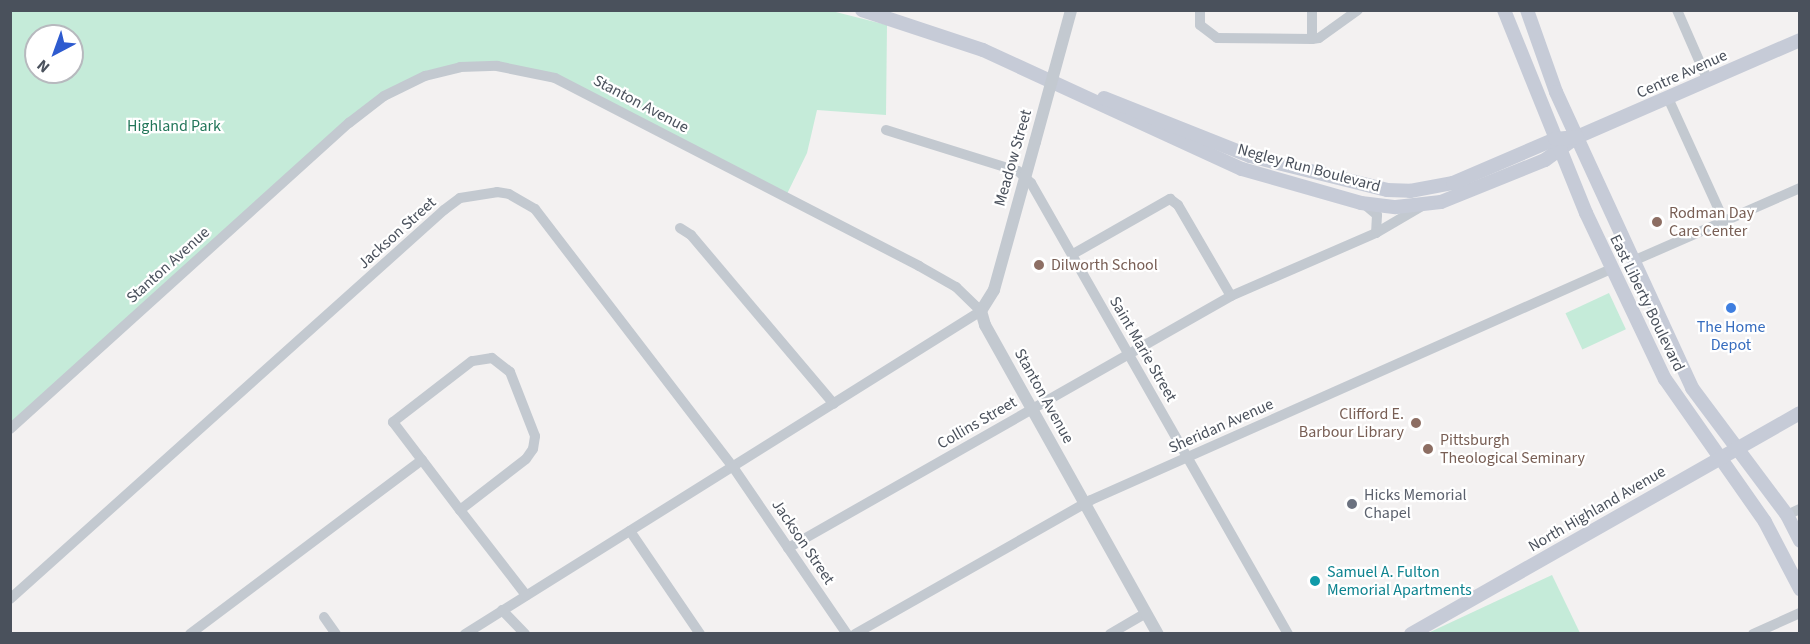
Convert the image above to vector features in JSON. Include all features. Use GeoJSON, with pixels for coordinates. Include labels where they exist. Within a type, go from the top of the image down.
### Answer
{"type":"FeatureCollection","features":[{"type":"Feature","properties":{"kind":"main road","name":"Negley Run Boulevard"},"geometry":{"type":"LineString","coordinates":[[862,10],[983,50],[1208,157],[1360,202],[1422,206],[1462,194],[1577,137]]}},
{"type":"Feature","properties":{"kind":"main road","name":"Negley Run Boulevard"},"geometry":{"type":"LineString","coordinates":[[894,10],[969,36],[1103,97],[1231,149],[1359,185],[1410,191],[1431,189],[1557,146]]}},
{"type":"Feature","properties":{"kind":"main road","name":"East Liberty Boulevard"},"geometry":{"type":"LineString","coordinates":[[1528,13],[1577,137],[1692,388],[1735,450],[1793,512],[1800,542]]}},
{"type":"Feature","properties":{"kind":"main road","name":"East Liberty Boulevard"},"geometry":{"type":"LineString","coordinates":[[1506,17],[1557,146],[1611,269],[1665,379],[1765,522],[1800,589]]}},
{"type":"Feature","properties":{"kind":"main road","name":"Centre Avenue"},"geometry":{"type":"LineString","coordinates":[[1577,137],[1800,40]]}},
{"type":"Feature","properties":{"kind":"main road","name":"North Highland Avenue"},"geometry":{"type":"LineString","coordinates":[[1411,633],[1800,413]]}},
{"type":"Feature","properties":{"kind":"street","name":"Meadow Street"},"geometry":{"type":"LineString","coordinates":[[981,311],[994,290],[1071,10]]}},
{"type":"Feature","properties":{"kind":"street"},"geometry":{"type":"LineString","coordinates":[[1200,10],[1200,24],[1210,36],[1312,39],[1319,38],[1358,10]]}},
{"type":"Feature","properties":{"kind":"street"},"geometry":{"type":"LineString","coordinates":[[1312,10],[1312,39]]}},
{"type":"Feature","properties":{"kind":"street"},"geometry":{"type":"LineString","coordinates":[[1677,10],[1708,81]]}},
{"type":"Feature","properties":{"kind":"street","name":"Stanton Avenue"},"geometry":{"type":"LineString","coordinates":[[10,429],[349,123],[384,96],[424,76],[460,67],[497,66],[555,78],[956,287],[981,311],[1032,408],[1158,633]]}},
{"type":"Feature","properties":{"kind":"street"},"geometry":{"type":"LineString","coordinates":[[1668,98],[1724,221]]}},
{"type":"Feature","properties":{"kind":"street"},"geometry":{"type":"LineString","coordinates":[[886,130],[1018,171],[1025,178]]}},
{"type":"Feature","properties":{"kind":"street","name":"Saint Marie Street"},"geometry":{"type":"LineString","coordinates":[[1025,178],[1072,254],[1288,633]]}},
{"type":"Feature","properties":{"kind":"street"},"geometry":{"type":"LineString","coordinates":[[1633,261],[1800,188]]}},
{"type":"Feature","properties":{"kind":"street","name":"Jackson Street"},"geometry":{"type":"LineString","coordinates":[[10,599],[444,210],[460,198],[476,193],[509,194],[535,209],[733,467],[847,633]]}},
{"type":"Feature","properties":{"kind":"street"},"geometry":{"type":"LineString","coordinates":[[1072,254],[1166,200],[1178,205],[1231,296]]}},
{"type":"Feature","properties":{"kind":"street"},"geometry":{"type":"LineString","coordinates":[[1360,202],[1377,215],[1376,233]]}},
{"type":"Feature","properties":{"kind":"street","name":"Collins Street"},"geometry":{"type":"LineString","coordinates":[[789,548],[1231,296],[1376,233],[1422,206]]}},
{"type":"Feature","properties":{"kind":"street"},"geometry":{"type":"LineString","coordinates":[[680,228],[691,235],[834,404]]}},
{"type":"Feature","properties":{"kind":"street","name":"Sheridan Avenue"},"geometry":{"type":"LineString","coordinates":[[855,633],[1085,503],[1611,269]]}},
{"type":"Feature","properties":{"kind":"street"},"geometry":{"type":"LineString","coordinates":[[465,633],[981,311]]}},
{"type":"Feature","properties":{"kind":"street"},"geometry":{"type":"LineString","coordinates":[[460,510],[526,459],[533,449],[535,436],[510,372],[502,362],[492,358],[472,361],[393,422],[460,510],[526,595]]}},
{"type":"Feature","properties":{"kind":"street"},"geometry":{"type":"LineString","coordinates":[[190,633],[422,460]]}},
{"type":"Feature","properties":{"kind":"street"},"geometry":{"type":"LineString","coordinates":[[630,531],[700,633]]}},
{"type":"Feature","properties":{"kind":"street"},"geometry":{"type":"LineString","coordinates":[[502,610],[525,633]]}},
{"type":"Feature","properties":{"kind":"street"},"geometry":{"type":"LineString","coordinates":[[1110,633],[1146,612]]}},
{"type":"Feature","properties":{"kind":"street"},"geometry":{"type":"LineString","coordinates":[[1753,633],[1800,613]]}},
{"type":"Feature","properties":{"kind":"street"},"geometry":{"type":"LineString","coordinates":[[324,617],[336,633]]}},
{"type":"Feature","properties":{"kind":"green space","name":"Highland Park"},"geometry":{"type":"Polygon","coordinates":[[[828,10],[887,25],[886,115],[817,110],[807,153],[785,198],[580,90],[497,66],[425,76],[384,96],[11,429],[12,11],[828,10]]]}},
{"type":"Feature","properties":{"kind":"green space"},"geometry":{"type":"Polygon","coordinates":[[[1609,293],[1626,329],[1582,350],[1565,313],[1609,293]]]}},
{"type":"Feature","properties":{"kind":"green space"},"geometry":{"type":"Polygon","coordinates":[[[1552,575],[1580,633],[1428,633],[1552,575]]]}},
{"type":"Feature","properties":{"kind":"place","name":"Rodman Day Care Center"},"geometry":{"type":"Point","coordinates":[1657,222]}},
{"type":"Feature","properties":{"kind":"place","name":"Dilworth School"},"geometry":{"type":"Point","coordinates":[1039,265]}},
{"type":"Feature","properties":{"kind":"place","name":"The Home Depot"},"geometry":{"type":"Point","coordinates":[1731,308]}},
{"type":"Feature","properties":{"kind":"place","name":"Clifford E. Barbour Library"},"geometry":{"type":"Point","coordinates":[1416,423]}},
{"type":"Feature","properties":{"kind":"place","name":"Pittsburgh Theological Seminary"},"geometry":{"type":"Point","coordinates":[1428,449]}},
{"type":"Feature","properties":{"kind":"place","name":"Hicks Memorial Chapel"},"geometry":{"type":"Point","coordinates":[1352,504]}},
{"type":"Feature","properties":{"kind":"place","name":"Samuel A. Fulton Memorial Apartments"},"geometry":{"type":"Point","coordinates":[1315,581]}}]}
